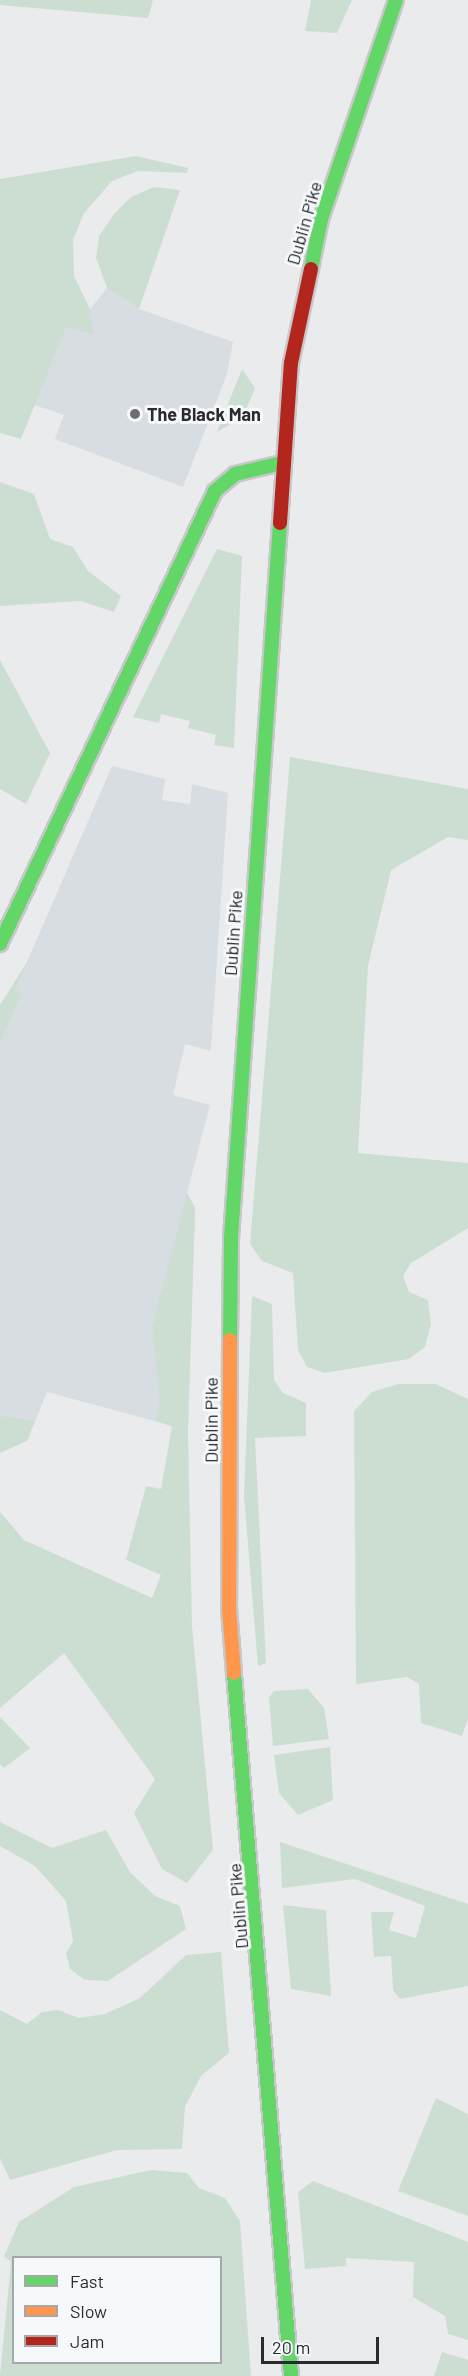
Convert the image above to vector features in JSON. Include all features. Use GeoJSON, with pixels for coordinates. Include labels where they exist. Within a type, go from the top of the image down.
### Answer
{"type":"FeatureCollection","features":[{"type":"Feature","properties":{"kind":"street","name":"Dublin Pike"},"geometry":{"type":"LineString","coordinates":[[291,2376],[229,1608],[231,1238],[282,463],[291,363],[321,219],[396,0]]}},
{"type":"Feature","properties":{"kind":"street"},"geometry":{"type":"LineString","coordinates":[[0,944],[215,491],[235,474],[282,463]]}},
{"type":"Feature","properties":{"kind":"shaded area","name":"The Black Man"},"geometry":{"type":"Polygon","coordinates":[[[107,288],[139,309],[233,342],[227,374],[183,487],[55,439],[64,415],[34,405],[66,326],[92,335],[90,309],[107,288]]]}},
{"type":"Feature","properties":{"kind":"shaded area"},"geometry":{"type":"Polygon","coordinates":[[[112,766],[165,779],[162,800],[190,804],[192,784],[228,793],[211,1051],[185,1044],[173,1095],[210,1105],[187,1193],[195,1208],[188,1430],[47,1392],[27,1441],[0,1432],[0,1024],[112,766]]]}},
{"type":"Feature","properties":{"kind":"green space"},"geometry":{"type":"Polygon","coordinates":[[[0,0],[153,0],[148,18],[0,5],[0,0]]]}},
{"type":"Feature","properties":{"kind":"green space"},"geometry":{"type":"Polygon","coordinates":[[[311,0],[352,0],[337,33],[305,31],[311,0]]]}},
{"type":"Feature","properties":{"kind":"green space"},"geometry":{"type":"Polygon","coordinates":[[[136,156],[188,168],[187,173],[138,171],[112,181],[84,213],[73,240],[74,276],[90,309],[93,335],[66,327],[21,439],[0,433],[0,179],[136,156]]]}},
{"type":"Feature","properties":{"kind":"green space"},"geometry":{"type":"Polygon","coordinates":[[[154,187],[180,190],[139,309],[107,288],[96,258],[99,236],[114,214],[131,197],[154,187]]]}},
{"type":"Feature","properties":{"kind":"green space"},"geometry":{"type":"Polygon","coordinates":[[[242,369],[255,388],[243,417],[217,432],[242,369]]]}},
{"type":"Feature","properties":{"kind":"green space"},"geometry":{"type":"Polygon","coordinates":[[[0,482],[34,494],[50,539],[73,547],[88,571],[121,596],[114,612],[80,601],[0,606],[0,482]]]}},
{"type":"Feature","properties":{"kind":"green space"},"geometry":{"type":"Polygon","coordinates":[[[217,549],[242,556],[234,748],[214,745],[216,735],[188,728],[190,721],[161,714],[159,723],[133,717],[217,549]]]}},
{"type":"Feature","properties":{"kind":"green space"},"geometry":{"type":"Polygon","coordinates":[[[0,660],[50,753],[26,804],[0,789],[0,660]]]}},
{"type":"Feature","properties":{"kind":"green space"},"geometry":{"type":"Polygon","coordinates":[[[290,757],[468,789],[468,840],[448,837],[391,870],[368,966],[358,1153],[468,1163],[468,1228],[411,1263],[403,1276],[409,1292],[428,1300],[431,1324],[425,1347],[409,1359],[324,1373],[307,1367],[298,1350],[293,1273],[262,1261],[250,1244],[290,757]]]}},
{"type":"Feature","properties":{"kind":"green space"},"geometry":{"type":"Polygon","coordinates":[[[31,956],[15,990],[21,993],[0,1044],[0,1005],[31,956]]]}},
{"type":"Feature","properties":{"kind":"green space"},"geometry":{"type":"Polygon","coordinates":[[[187,1193],[195,1208],[188,1430],[192,1626],[213,1850],[187,1883],[162,1869],[134,1813],[155,1779],[64,1653],[0,1708],[0,1512],[24,1540],[152,1598],[161,1575],[126,1560],[146,1486],[161,1489],[172,1426],[155,1421],[160,1402],[152,1327],[187,1193]]]}},
{"type":"Feature","properties":{"kind":"green space"},"geometry":{"type":"Polygon","coordinates":[[[252,1296],[272,1304],[274,1380],[283,1393],[306,1403],[306,1436],[255,1438],[266,1663],[258,1666],[244,1496],[252,1296]]]}},
{"type":"Feature","properties":{"kind":"green space"},"geometry":{"type":"Polygon","coordinates":[[[398,1384],[436,1384],[468,1399],[468,1719],[462,1736],[421,1723],[419,1684],[407,1677],[356,1684],[354,1411],[372,1392],[398,1384]]]}},
{"type":"Feature","properties":{"kind":"green space"},"geometry":{"type":"Polygon","coordinates":[[[0,1416],[35,1421],[27,1441],[0,1453],[0,1416]]]}},
{"type":"Feature","properties":{"kind":"green space"},"geometry":{"type":"Polygon","coordinates":[[[308,1689],[324,1708],[329,1739],[273,1746],[269,1697],[274,1691],[308,1689]]]}},
{"type":"Feature","properties":{"kind":"green space"},"geometry":{"type":"Polygon","coordinates":[[[0,1717],[30,1748],[4,1768],[0,1764],[0,1717]]]}},
{"type":"Feature","properties":{"kind":"green space"},"geometry":{"type":"Polygon","coordinates":[[[330,1747],[333,1800],[298,1815],[279,1793],[274,1755],[330,1747]]]}},
{"type":"Feature","properties":{"kind":"green space"},"geometry":{"type":"Polygon","coordinates":[[[0,1822],[52,1848],[106,1830],[130,1872],[155,1896],[180,1906],[186,1929],[108,1981],[85,1980],[70,1969],[66,1953],[73,1941],[66,1901],[35,1866],[0,1846],[0,1822]]]}},
{"type":"Feature","properties":{"kind":"green space"},"geometry":{"type":"Polygon","coordinates":[[[280,1842],[468,1904],[468,1986],[400,1999],[393,1990],[391,1956],[374,1957],[371,1912],[394,1912],[389,1930],[416,1938],[425,1906],[355,1879],[282,1888],[280,1842]]]}},
{"type":"Feature","properties":{"kind":"green space"},"geometry":{"type":"Polygon","coordinates":[[[283,1905],[326,1910],[331,1996],[291,1989],[283,1905]]]}},
{"type":"Feature","properties":{"kind":"green space"},"geometry":{"type":"Polygon","coordinates":[[[221,1952],[229,2053],[201,2076],[185,2107],[182,2149],[117,2150],[10,2180],[0,2158],[0,2010],[27,2024],[42,2012],[58,2010],[79,2018],[105,2014],[140,1998],[186,1955],[221,1952]]]}},
{"type":"Feature","properties":{"kind":"green space"},"geometry":{"type":"Polygon","coordinates":[[[436,2098],[468,2114],[468,2216],[398,2191],[436,2098]]]}},
{"type":"Feature","properties":{"kind":"green space"},"geometry":{"type":"Polygon","coordinates":[[[151,2170],[187,2173],[199,2188],[225,2198],[240,2221],[251,2376],[0,2376],[11,2262],[4,2256],[19,2222],[74,2187],[151,2170]]]}},
{"type":"Feature","properties":{"kind":"green space"},"geometry":{"type":"Polygon","coordinates":[[[313,2181],[468,2242],[468,2340],[448,2334],[445,2316],[413,2297],[414,2262],[346,2258],[346,2266],[305,2269],[298,2192],[313,2181]]]}},
{"type":"Feature","properties":{"kind":"green space"},"geometry":{"type":"Polygon","coordinates":[[[442,2352],[468,2360],[468,2376],[434,2376],[442,2352]]]}},
{"type":"Feature","properties":{"kind":"traffic: fast"},"geometry":{"type":"LineString","coordinates":[[311,269],[321,219],[396,0]]}},
{"type":"Feature","properties":{"kind":"traffic: fast"},"geometry":{"type":"LineString","coordinates":[[0,944],[215,491],[235,474],[282,463]]}},
{"type":"Feature","properties":{"kind":"traffic: fast"},"geometry":{"type":"LineString","coordinates":[[230,1340],[231,1238],[280,523]]}},
{"type":"Feature","properties":{"kind":"traffic: fast"},"geometry":{"type":"LineString","coordinates":[[234,1673],[291,2376]]}},
{"type":"Feature","properties":{"kind":"traffic: slow"},"geometry":{"type":"LineString","coordinates":[[230,1340],[229,1608],[234,1673]]}},
{"type":"Feature","properties":{"kind":"traffic: jam"},"geometry":{"type":"LineString","coordinates":[[280,523],[291,363],[311,269]]}},
{"type":"Feature","properties":{"kind":"place","name":"The Black Man"},"geometry":{"type":"Point","coordinates":[135,414]}}]}
